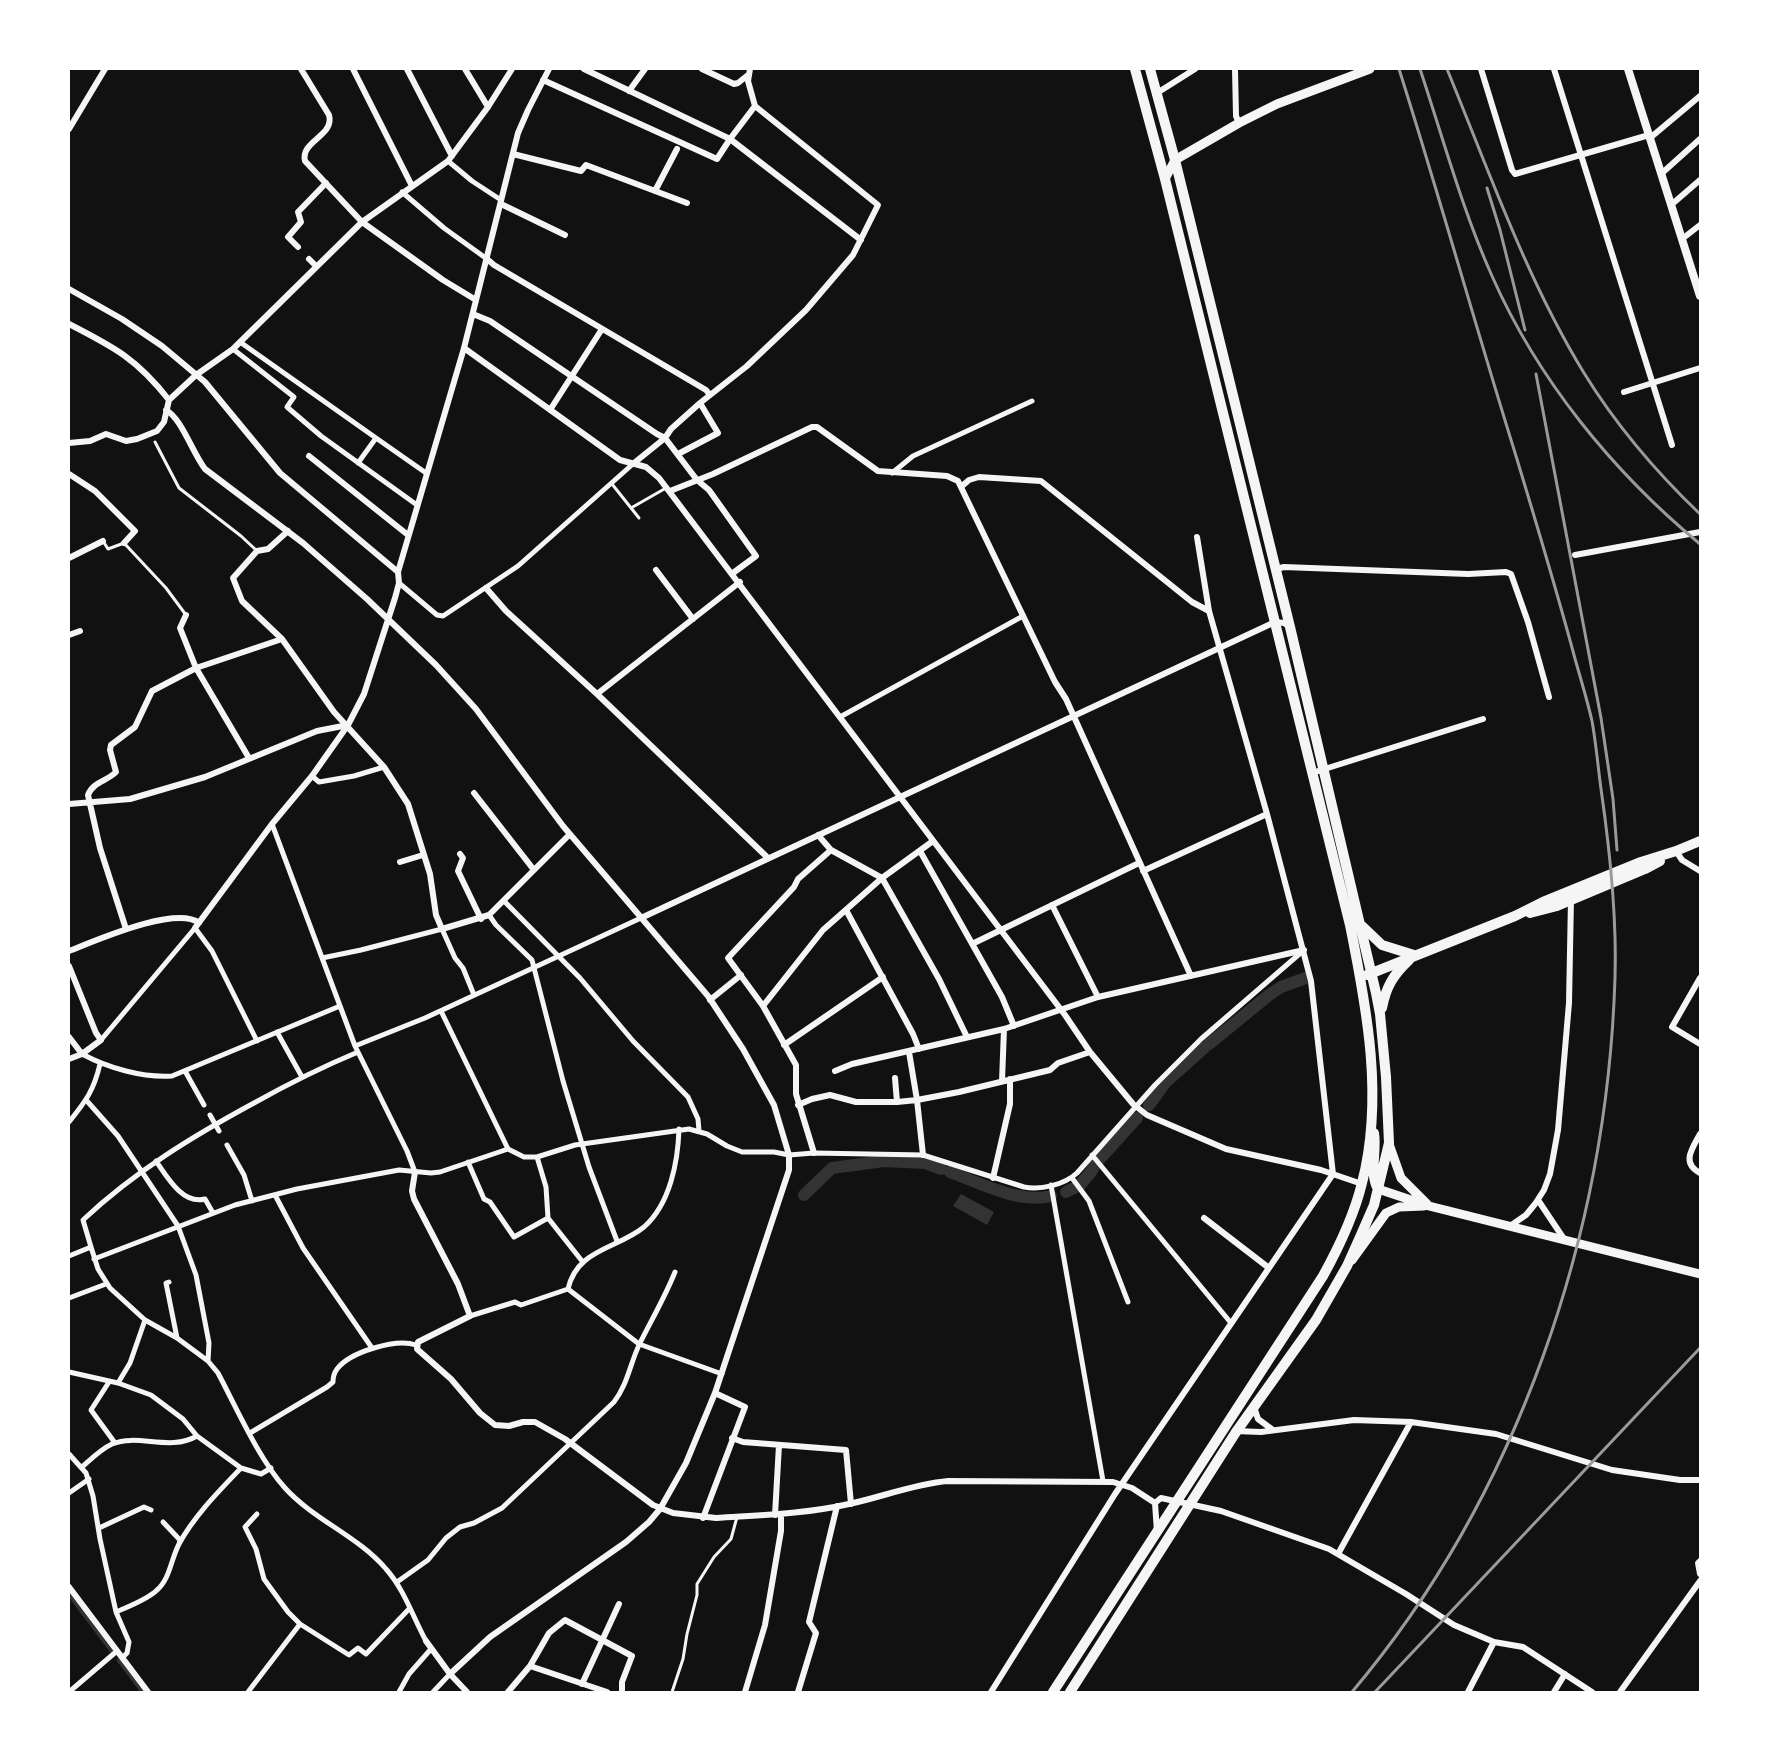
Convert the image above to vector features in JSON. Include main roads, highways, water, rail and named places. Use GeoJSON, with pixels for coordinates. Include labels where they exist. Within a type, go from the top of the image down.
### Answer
{"type":"FeatureCollection","features":[{"type":"Feature","properties":{"kind":"main road"},"geometry":{"type":"LineString","coordinates":[[1070,1692],[1236,1432],[1316,1320],[1347,1266],[1364,1228],[1378,1189],[1389,1143],[1380,1014],[1371,972],[1364,961],[1312,772],[1156,142],[1135,69]]}},
{"type":"Feature","properties":{"kind":"main road"},"geometry":{"type":"LineString","coordinates":[[1150,69],[1175,160],[1324,769],[1355,925],[1369,1035],[1372,1122],[1376,1144],[1374,1180],[1378,1189]]}},
{"type":"Feature","properties":{"kind":"main road"},"geometry":{"type":"LineString","coordinates":[[1165,179],[1175,160],[1239,123],[1277,104],[1370,69]]}},
{"type":"Feature","properties":{"kind":"main road"},"geometry":{"type":"LineString","coordinates":[[1156,142],[1175,160]]}},
{"type":"Feature","properties":{"kind":"main road"},"geometry":{"type":"LineString","coordinates":[[1249,517],[1262,513]]}},
{"type":"Feature","properties":{"kind":"main road"},"geometry":{"type":"LineString","coordinates":[[1361,986],[1371,972],[1515,916],[1543,902],[1641,862],[1700,841]]}},
{"type":"Feature","properties":{"kind":"main road"},"geometry":{"type":"LineString","coordinates":[[1515,916],[1557,906],[1645,869],[1676,851]]}},
{"type":"Feature","properties":{"kind":"main road"},"geometry":{"type":"LineString","coordinates":[[1355,925],[1382,945],[1414,955]]}},
{"type":"Feature","properties":{"kind":"main road"},"geometry":{"type":"LineString","coordinates":[[1380,1014],[1387,986],[1399,969],[1414,955]]}},
{"type":"Feature","properties":{"kind":"main road"},"geometry":{"type":"LineString","coordinates":[[1053,1692],[1323,1276],[1344,1235],[1362,1184],[1372,1122]]}},
{"type":"Feature","properties":{"kind":"main road"},"geometry":{"type":"LineString","coordinates":[[1389,1143],[1401,1178],[1429,1206]]}},
{"type":"Feature","properties":{"kind":"main road"},"geometry":{"type":"LineString","coordinates":[[1362,1184],[1429,1206],[1700,1274]]}},
{"type":"Feature","properties":{"kind":"main road"},"geometry":{"type":"LineString","coordinates":[[1347,1266],[1386,1213],[1399,1207],[1429,1206]]}},
{"type":"Feature","properties":{"kind":"waterway"},"geometry":{"type":"LineString","coordinates":[[1209,1044],[1269,995],[1281,987],[1306,978]]}},
{"type":"Feature","properties":{"kind":"waterway"},"geometry":{"type":"LineString","coordinates":[[1149,1105],[1166,1082],[1205,1047]]}},
{"type":"Feature","properties":{"kind":"waterway"},"geometry":{"type":"LineString","coordinates":[[1099,1160],[1137,1118]]}},
{"type":"Feature","properties":{"kind":"waterway"},"geometry":{"type":"LineString","coordinates":[[804,1195],[832,1168],[884,1161],[925,1163],[941,1169]]}},
{"type":"Feature","properties":{"kind":"waterway"},"geometry":{"type":"LineString","coordinates":[[1080,1185],[1096,1163]]}},
{"type":"Feature","properties":{"kind":"waterway"},"geometry":{"type":"LineString","coordinates":[[950,1172],[1013,1195],[1039,1198],[1051,1196]]}},
{"type":"Feature","properties":{"kind":"waterway"},"geometry":{"type":"LineString","coordinates":[[1066,1192],[1078,1186]]}},
{"type":"Feature","properties":{"kind":"waterway"},"geometry":{"type":"LineString","coordinates":[[69,1595],[111,1651]]}},
{"type":"Feature","properties":{"kind":"waterway"},"geometry":{"type":"LineString","coordinates":[[118,1660],[142,1692]]}},
{"type":"Feature","properties":{"kind":"railway"},"geometry":{"type":"LineString","coordinates":[[1352,1692],[1411,1615],[1462,1533],[1506,1447],[1543,1357],[1572,1264],[1594,1170],[1608,1074],[1615,978],[1612,883],[1592,721],[1546,555],[1399,69]]}},
{"type":"Feature","properties":{"kind":"railway"},"geometry":{"type":"LineString","coordinates":[[1420,69],[1481,251],[1532,352],[1555,388],[1608,455],[1668,516],[1700,544]]}},
{"type":"Feature","properties":{"kind":"railway"},"geometry":{"type":"LineString","coordinates":[[1447,69],[1526,262],[1563,337],[1596,392],[1623,429],[1652,465],[1700,514]]}},
{"type":"Feature","properties":{"kind":"railway"},"geometry":{"type":"LineString","coordinates":[[1487,188],[1525,330]]}},
{"type":"Feature","properties":{"kind":"railway"},"geometry":{"type":"LineString","coordinates":[[1536,374],[1601,718],[1613,799],[1617,850]]}},
{"type":"Feature","properties":{"kind":"railway"},"geometry":{"type":"LineString","coordinates":[[1375,1692],[1700,1348]]}}]}
